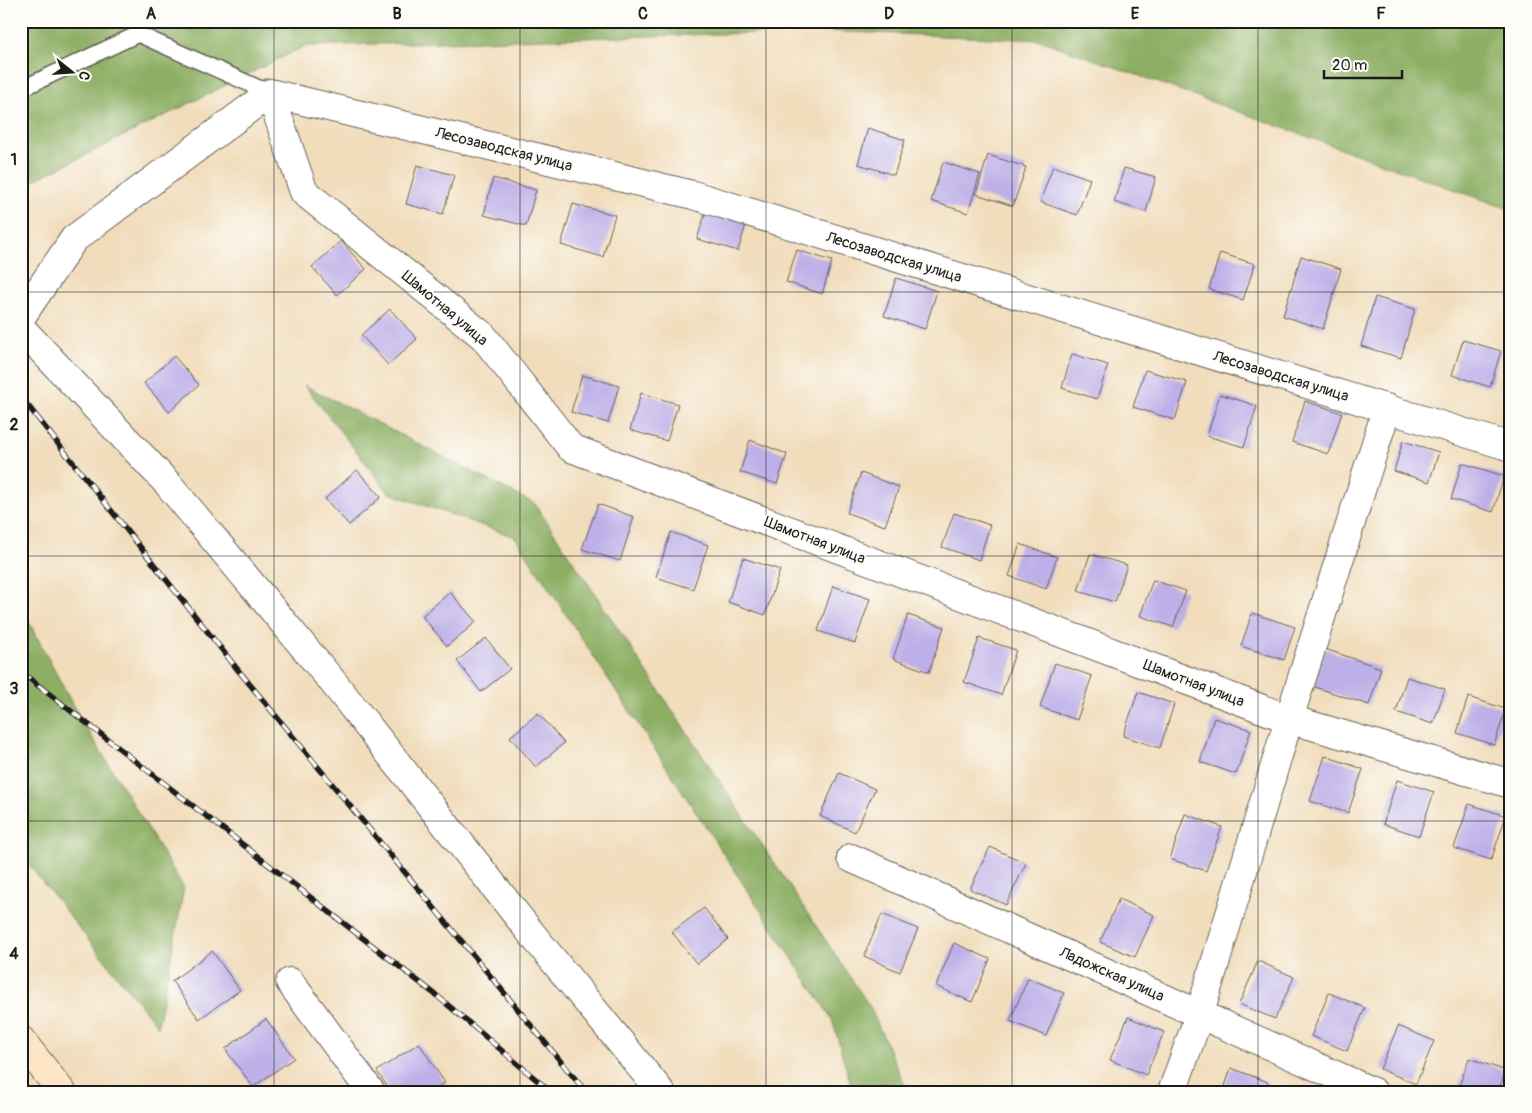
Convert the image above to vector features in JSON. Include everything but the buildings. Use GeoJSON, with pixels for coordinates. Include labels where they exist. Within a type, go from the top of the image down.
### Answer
{"type":"FeatureCollection","features":[{"type":"Feature","properties":{"kind":"main road"},"geometry":{"type":"LineString","coordinates":[[21,1040],[62,1092]]}},
{"type":"Feature","properties":{"kind":"street"},"geometry":{"type":"LineString","coordinates":[[21,317],[74,239],[270,93]]}},
{"type":"Feature","properties":{"kind":"street","name":"Лесозаводская улица"},"geometry":{"type":"LineString","coordinates":[[270,93],[693,195],[1511,447]]}},
{"type":"Feature","properties":{"kind":"street","name":"Шамотная улица"},"geometry":{"type":"LineString","coordinates":[[270,93],[304,192],[483,336],[571,448],[1289,719],[1511,784]]}},
{"type":"Feature","properties":{"kind":"street"},"geometry":{"type":"LineString","coordinates":[[21,328],[168,484],[333,682],[531,933],[661,1092]]}},
{"type":"Feature","properties":{"kind":"street"},"geometry":{"type":"LineString","coordinates":[[1172,1092],[1200,1013],[1289,719],[1387,408]]}},
{"type":"Feature","properties":{"kind":"street","name":"Ладожская улица"},"geometry":{"type":"LineString","coordinates":[[851,858],[1373,1092]]}},
{"type":"Feature","properties":{"kind":"street"},"geometry":{"type":"LineString","coordinates":[[290,982],[371,1092]]}},
{"type":"Feature","properties":{"kind":"lane"},"geometry":{"type":"LineString","coordinates":[[21,89],[138,34],[270,93]]}},
{"type":"Feature","properties":{"kind":"green space"},"geometry":{"type":"Polygon","coordinates":[[[21,21],[1511,21],[1511,210],[1040,40],[826,31],[305,46],[21,187],[21,21]]]}},
{"type":"Feature","properties":{"kind":"green space"},"geometry":{"type":"Polygon","coordinates":[[[304,385],[535,504],[870,1007],[908,1092],[853,1092],[832,1019],[515,537],[389,493],[304,385]]]}},
{"type":"Feature","properties":{"kind":"green space"},"geometry":{"type":"Polygon","coordinates":[[[21,607],[75,709],[184,888],[158,1027],[21,855],[21,607]]]}},
{"type":"Feature","properties":{"kind":"railway"},"geometry":{"type":"LineString","coordinates":[[21,397],[238,670],[586,1092]]}},
{"type":"Feature","properties":{"kind":"railway"},"geometry":{"type":"LineString","coordinates":[[21,672],[436,995],[551,1092]]}}]}
